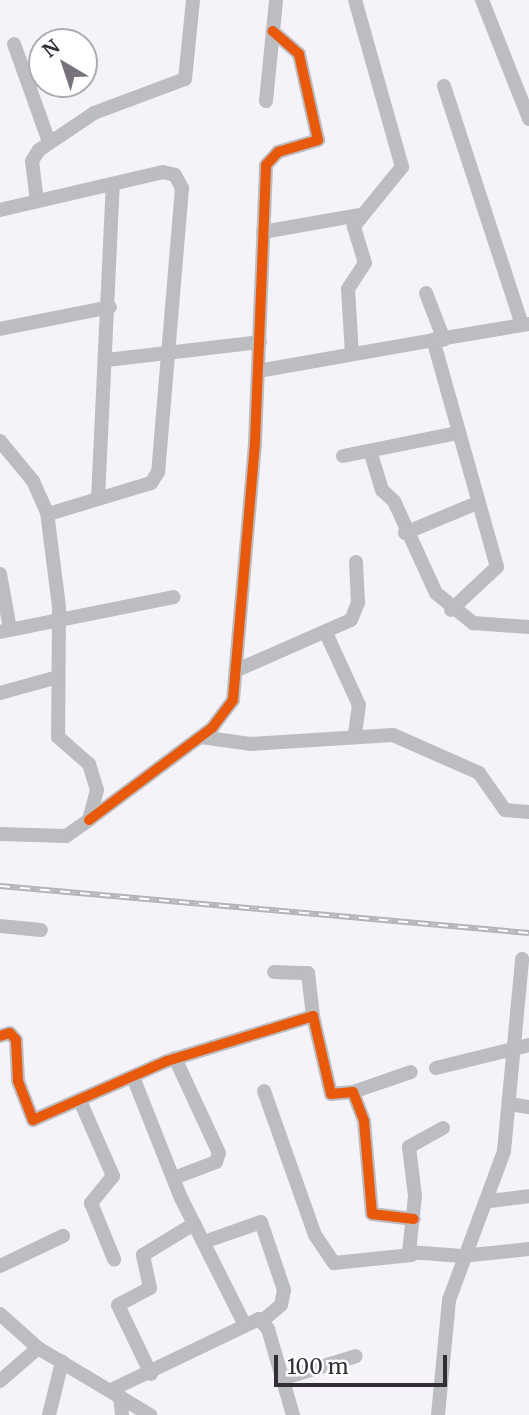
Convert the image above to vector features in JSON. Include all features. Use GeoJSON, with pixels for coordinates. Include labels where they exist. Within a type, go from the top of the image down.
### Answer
{"type":"FeatureCollection","features":[{"type":"Feature","properties":{"kind":"street"},"geometry":{"type":"LineString","coordinates":[[37,201],[32,161],[49,142],[94,113],[185,79],[194,0]]}},
{"type":"Feature","properties":{"kind":"street"},"geometry":{"type":"LineString","coordinates":[[267,101],[276,0]]}},
{"type":"Feature","properties":{"kind":"street"},"geometry":{"type":"LineString","coordinates":[[352,354],[348,289],[365,263],[353,233],[359,215],[402,167],[355,0]]}},
{"type":"Feature","properties":{"kind":"street"},"geometry":{"type":"LineString","coordinates":[[482,0],[529,118]]}},
{"type":"Feature","properties":{"kind":"street"},"geometry":{"type":"LineString","coordinates":[[0,834],[66,836],[201,737],[231,708],[237,670],[258,371],[269,158],[318,140],[299,54],[273,31]]}},
{"type":"Feature","properties":{"kind":"street"},"geometry":{"type":"LineString","coordinates":[[14,44],[49,142]]}},
{"type":"Feature","properties":{"kind":"street"},"geometry":{"type":"LineString","coordinates":[[258,371],[526,324],[444,86]]}},
{"type":"Feature","properties":{"kind":"street"},"geometry":{"type":"LineString","coordinates":[[0,210],[169,172],[181,183],[170,354],[155,479],[48,514]]}},
{"type":"Feature","properties":{"kind":"street"},"geometry":{"type":"LineString","coordinates":[[98,499],[110,307],[113,184]]}},
{"type":"Feature","properties":{"kind":"street"},"geometry":{"type":"LineString","coordinates":[[264,232],[359,215]]}},
{"type":"Feature","properties":{"kind":"street"},"geometry":{"type":"LineString","coordinates":[[426,293],[439,340],[457,433],[497,567],[452,610]]}},
{"type":"Feature","properties":{"kind":"street"},"geometry":{"type":"LineString","coordinates":[[0,329],[110,307]]}},
{"type":"Feature","properties":{"kind":"street"},"geometry":{"type":"LineString","coordinates":[[107,360],[260,342]]}},
{"type":"Feature","properties":{"kind":"street"},"geometry":{"type":"LineString","coordinates":[[343,456],[371,454],[457,433]]}},
{"type":"Feature","properties":{"kind":"street"},"geometry":{"type":"LineString","coordinates":[[0,441],[33,481],[48,514],[59,616],[60,742],[89,764],[96,778],[89,820]]}},
{"type":"Feature","properties":{"kind":"street"},"geometry":{"type":"LineString","coordinates":[[371,454],[424,573],[452,610],[473,624],[529,627]]}},
{"type":"Feature","properties":{"kind":"street"},"geometry":{"type":"LineString","coordinates":[[405,533],[477,503]]}},
{"type":"Feature","properties":{"kind":"street"},"geometry":{"type":"LineString","coordinates":[[237,670],[326,633],[357,612],[356,562]]}},
{"type":"Feature","properties":{"kind":"street"},"geometry":{"type":"LineString","coordinates":[[0,573],[5,630],[59,616],[174,597]]}},
{"type":"Feature","properties":{"kind":"street"},"geometry":{"type":"LineString","coordinates":[[326,633],[359,705],[355,735]]}},
{"type":"Feature","properties":{"kind":"street"},"geometry":{"type":"LineString","coordinates":[[0,693],[58,677]]}},
{"type":"Feature","properties":{"kind":"street"},"geometry":{"type":"LineString","coordinates":[[201,737],[250,744],[355,735],[407,739],[479,773],[505,810],[529,812]]}},
{"type":"Feature","properties":{"kind":"street"},"geometry":{"type":"LineString","coordinates":[[0,926],[41,930]]}},
{"type":"Feature","properties":{"kind":"street"},"geometry":{"type":"LineString","coordinates":[[438,1415],[449,1300],[462,1256],[490,1202],[522,1046],[522,959]]}},
{"type":"Feature","properties":{"kind":"street"},"geometry":{"type":"LineString","coordinates":[[274,972],[308,973],[313,1016],[331,1094],[353,1092],[411,1073]]}},
{"type":"Feature","properties":{"kind":"street"},"geometry":{"type":"LineString","coordinates":[[0,1036],[10,1033],[16,1040],[30,1118],[81,1103],[174,1058],[313,1016]]}},
{"type":"Feature","properties":{"kind":"street"},"geometry":{"type":"LineString","coordinates":[[436,1068],[522,1046]]}},
{"type":"Feature","properties":{"kind":"street"},"geometry":{"type":"LineString","coordinates":[[174,1058],[219,1153],[216,1162],[174,1178]]}},
{"type":"Feature","properties":{"kind":"street"},"geometry":{"type":"LineString","coordinates":[[133,1077],[194,1224],[245,1325]]}},
{"type":"Feature","properties":{"kind":"street"},"geometry":{"type":"LineString","coordinates":[[264,1091],[315,1235],[334,1263],[412,1255],[462,1256],[529,1249]]}},
{"type":"Feature","properties":{"kind":"street"},"geometry":{"type":"LineString","coordinates":[[353,1092],[367,1133],[372,1214],[414,1219]]}},
{"type":"Feature","properties":{"kind":"street"},"geometry":{"type":"LineString","coordinates":[[81,1103],[112,1171],[91,1203],[114,1259]]}},
{"type":"Feature","properties":{"kind":"street"},"geometry":{"type":"LineString","coordinates":[[509,1104],[529,1107]]}},
{"type":"Feature","properties":{"kind":"street"},"geometry":{"type":"LineString","coordinates":[[412,1255],[414,1219],[409,1147],[443,1128]]}},
{"type":"Feature","properties":{"kind":"street"},"geometry":{"type":"LineString","coordinates":[[490,1202],[529,1196]]}},
{"type":"Feature","properties":{"kind":"street"},"geometry":{"type":"LineString","coordinates":[[116,1393],[245,1325],[263,1320],[281,1305],[284,1290],[261,1222],[204,1242]]}},
{"type":"Feature","properties":{"kind":"street"},"geometry":{"type":"LineString","coordinates":[[150,1374],[118,1305],[150,1288],[143,1255],[194,1224]]}},
{"type":"Feature","properties":{"kind":"street"},"geometry":{"type":"LineString","coordinates":[[0,1266],[63,1236]]}},
{"type":"Feature","properties":{"kind":"street"},"geometry":{"type":"LineString","coordinates":[[0,1314],[38,1348],[150,1415]]}},
{"type":"Feature","properties":{"kind":"street"},"geometry":{"type":"LineString","coordinates":[[263,1320],[293,1415]]}},
{"type":"Feature","properties":{"kind":"street"},"geometry":{"type":"LineString","coordinates":[[0,1381],[38,1348]]}},
{"type":"Feature","properties":{"kind":"street"},"geometry":{"type":"LineString","coordinates":[[281,1379],[356,1356]]}},
{"type":"Feature","properties":{"kind":"street"},"geometry":{"type":"LineString","coordinates":[[49,1415],[62,1362]]}},
{"type":"Feature","properties":{"kind":"street"},"geometry":{"type":"LineString","coordinates":[[116,1393],[122,1415]]}},
{"type":"Feature","properties":{"kind":"railway"},"geometry":{"type":"LineString","coordinates":[[0,886],[529,933]]}},
{"type":"Feature","properties":{"kind":"cycle path"},"geometry":{"type":"LineString","coordinates":[[89,820],[212,728],[233,700],[255,442],[266,165],[278,152],[318,140],[299,54],[273,31]]}},
{"type":"Feature","properties":{"kind":"cycle path"},"geometry":{"type":"LineString","coordinates":[[0,1036],[10,1033],[16,1040],[18,1081],[33,1120],[167,1061],[313,1016],[331,1094],[353,1092],[364,1121],[372,1214],[414,1219]]}}]}
